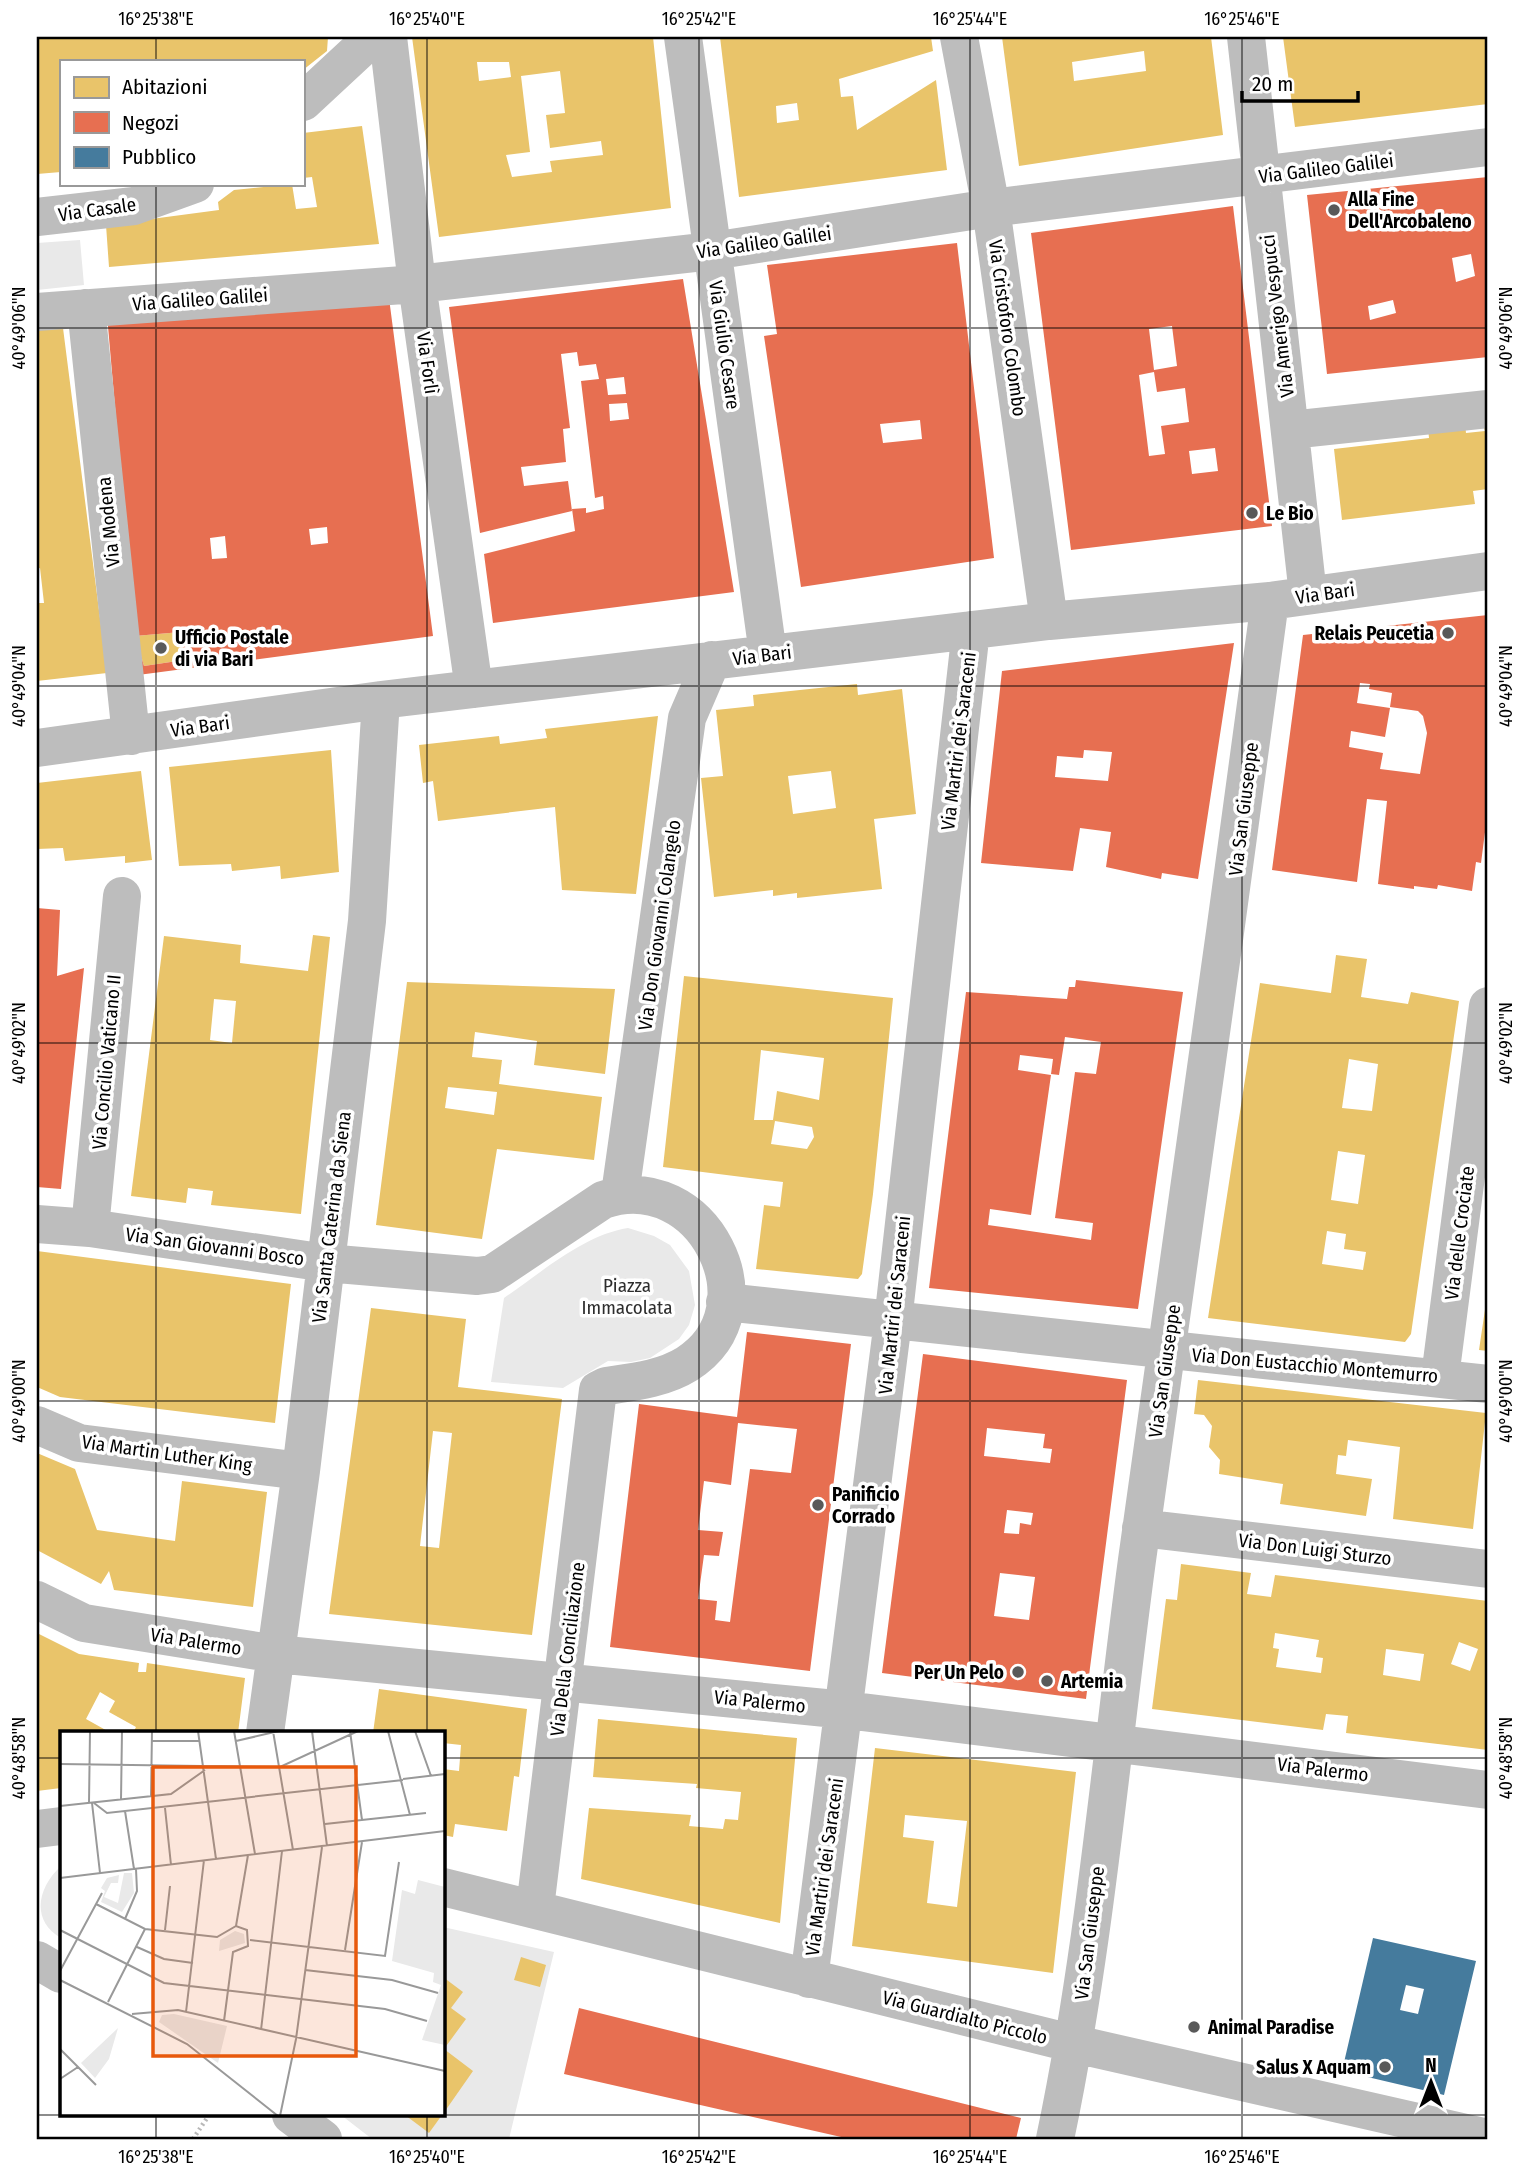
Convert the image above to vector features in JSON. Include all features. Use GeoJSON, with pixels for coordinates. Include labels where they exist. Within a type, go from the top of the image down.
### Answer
{"type":"FeatureCollection","features":[{"type":"Feature","properties":{"kind":"street"},"geometry":{"type":"LineString","coordinates":[[304,101],[373,37]]}},
{"type":"Feature","properties":{"kind":"street","name":"Via Forlì"},"geometry":{"type":"LineString","coordinates":[[388,37],[417,284],[474,689]]}},
{"type":"Feature","properties":{"kind":"street","name":"Via Giulio Cesare"},"geometry":{"type":"LineString","coordinates":[[683,37],[768,654]]}},
{"type":"Feature","properties":{"kind":"street","name":"Via Cristoforo Colombo"},"geometry":{"type":"LineString","coordinates":[[959,37],[991,208],[1049,621]]}},
{"type":"Feature","properties":{"kind":"street","name":"Via Amerigo Vespucci"},"geometry":{"type":"LineString","coordinates":[[1246,37],[1308,595]]}},
{"type":"Feature","properties":{"kind":"street","name":"Via Galileo Galilei"},"geometry":{"type":"LineString","coordinates":[[37,312],[417,284],[712,251],[991,208],[1488,147]]}},
{"type":"Feature","properties":{"kind":"street","name":"Via Casale"},"geometry":{"type":"LineString","coordinates":[[37,217],[134,206],[189,186]]}},
{"type":"Feature","properties":{"kind":"street","name":"Via Modena"},"geometry":{"type":"LineString","coordinates":[[86,308],[131,736]]}},
{"type":"Feature","properties":{"kind":"street"},"geometry":{"type":"LineString","coordinates":[[1290,430],[1488,409]]}},
{"type":"Feature","properties":{"kind":"street","name":"Via Bari"},"geometry":{"type":"LineString","coordinates":[[37,748],[381,700],[1049,621],[1270,601],[1488,571]]}},
{"type":"Feature","properties":{"kind":"street","name":"Via San Giuseppe"},"geometry":{"type":"LineString","coordinates":[[1055,2139],[1075,2044],[1141,1528],[1270,601]]}},
{"type":"Feature","properties":{"kind":"street","name":"Via Martiri dei Saraceni"},"geometry":{"type":"LineString","coordinates":[[809,1979],[846,1710],[893,1321],[971,630]]}},
{"type":"Feature","properties":{"kind":"street","name":"Via Don Giovanni Colangelo"},"geometry":{"type":"LineString","coordinates":[[620,1194],[687,718],[712,660]]}},
{"type":"Feature","properties":{"kind":"street","name":"Via Santa Caterina da Siena"},"geometry":{"type":"LineString","coordinates":[[265,1731],[301,1471],[367,921],[381,700]]}},
{"type":"Feature","properties":{"kind":"street","name":"Via Concilio Vaticano II"},"geometry":{"type":"LineString","coordinates":[[90,1228],[122,896]]}},
{"type":"Feature","properties":{"kind":"street","name":"Via delle Crociate"},"geometry":{"type":"LineString","coordinates":[[1440,1377],[1488,1006]]}},
{"type":"Feature","properties":{"kind":"street"},"geometry":{"type":"LineString","coordinates":[[620,1194],[658,1197],[680,1208],[704,1228],[722,1264],[725,1302]]}},
{"type":"Feature","properties":{"kind":"street","name":"Via San Giovanni Bosco"},"geometry":{"type":"LineString","coordinates":[[37,1224],[90,1228],[326,1263],[477,1276],[492,1274],[603,1200],[620,1194]]}},
{"type":"Feature","properties":{"kind":"street","name":"Via Don Eustacchio Montemurro"},"geometry":{"type":"LineString","coordinates":[[725,1302],[1167,1352],[1440,1377],[1488,1384]]}},
{"type":"Feature","properties":{"kind":"street","name":"Via Della Conciliazione"},"geometry":{"type":"LineString","coordinates":[[535,1908],[598,1390],[606,1385],[667,1375],[688,1364],[709,1346],[721,1322],[725,1302]]}},
{"type":"Feature","properties":{"kind":"street","name":"Via Martin Luther King"},"geometry":{"type":"LineString","coordinates":[[37,1425],[79,1443],[301,1471]]}},
{"type":"Feature","properties":{"kind":"street","name":"Via Don Luigi Sturzo"},"geometry":{"type":"LineString","coordinates":[[1141,1528],[1488,1569]]}},
{"type":"Feature","properties":{"kind":"street","name":"Via Palermo"},"geometry":{"type":"LineString","coordinates":[[37,1600],[84,1623],[276,1654],[846,1710],[1488,1790]]}},
{"type":"Feature","properties":{"kind":"street","name":"Via Guardialto Piccolo"},"geometry":{"type":"LineString","coordinates":[[444,1887],[1075,2044],[1488,2138]]}},
{"type":"Feature","properties":{"kind":"street"},"geometry":{"type":"LineString","coordinates":[[37,1960],[60,1973]]}},
{"type":"Feature","properties":{"kind":"street"},"geometry":{"type":"LineString","coordinates":[[292,2116],[323,2139]]}},
{"type":"Feature","properties":{"kind":"path"},"geometry":{"type":"LineString","coordinates":[[192,2139],[208,2116]]}},
{"type":"Feature","properties":{"kind":"green space"},"geometry":{"type":"Polygon","coordinates":[[[80,240],[84,285],[37,290],[37,243],[80,240]]]}},
{"type":"Feature","properties":{"kind":"green space","name":"Piazza Immacolata"},"geometry":{"type":"Polygon","coordinates":[[[628,1228],[654,1236],[670,1245],[689,1271],[695,1305],[689,1325],[679,1339],[650,1358],[631,1362],[608,1361],[563,1388],[491,1382],[504,1298],[579,1247],[595,1238],[628,1228]]]}},
{"type":"Feature","properties":{"kind":"green space"},"geometry":{"type":"Polygon","coordinates":[[[60,1867],[60,1937],[51,1931],[41,1913],[43,1893],[60,1867]]]}},
{"type":"Feature","properties":{"kind":"green space"},"geometry":{"type":"Polygon","coordinates":[[[444,1927],[554,1952],[509,2139],[372,2139],[342,2116],[444,2116],[444,1927]]]}},
{"type":"Feature","properties":{"kind":"building: Abitazioni"},"geometry":{"type":"Polygon","coordinates":[[[37,37],[328,37],[327,51],[304,69],[304,60],[60,60],[60,172],[37,174],[37,37]]]}},
{"type":"Feature","properties":{"kind":"building: Abitazioni"},"geometry":{"type":"Polygon","coordinates":[[[412,37],[653,37],[671,208],[439,237],[412,37]],[[477,62],[479,81],[511,77],[509,62],[477,62]],[[560,71],[521,76],[530,152],[506,155],[512,177],[552,172],[550,161],[603,155],[601,141],[550,148],[546,115],[565,113],[560,71]]]}},
{"type":"Feature","properties":{"kind":"building: Abitazioni"},"geometry":{"type":"Polygon","coordinates":[[[720,37],[931,37],[933,51],[839,79],[841,97],[853,96],[857,130],[936,80],[947,170],[739,197],[720,37]],[[797,103],[776,106],[777,123],[799,120],[797,103]]]}},
{"type":"Feature","properties":{"kind":"building: Abitazioni"},"geometry":{"type":"Polygon","coordinates":[[[1002,37],[1211,37],[1223,135],[1019,166],[1002,37]],[[1144,51],[1072,62],[1074,81],[1146,71],[1144,51]]]}},
{"type":"Feature","properties":{"kind":"building: Abitazioni"},"geometry":{"type":"Polygon","coordinates":[[[1283,37],[1488,37],[1488,104],[1295,127],[1283,37]]]}},
{"type":"Feature","properties":{"kind":"building: Abitazioni"},"geometry":{"type":"Polygon","coordinates":[[[362,126],[379,244],[109,267],[106,225],[219,210],[218,202],[234,190],[273,186],[292,186],[296,209],[317,207],[312,177],[304,178],[304,133],[362,126]]]}},
{"type":"Feature","properties":{"kind":"building: Abitazioni"},"geometry":{"type":"Polygon","coordinates":[[[63,328],[107,673],[37,681],[37,603],[44,603],[40,568],[37,569],[37,330],[63,328]]]}},
{"type":"Feature","properties":{"kind":"building: Abitazioni"},"geometry":{"type":"Polygon","coordinates":[[[1465,424],[1466,433],[1485,431],[1484,428],[1488,428],[1488,489],[1473,491],[1475,504],[1342,520],[1334,449],[1429,438],[1428,428],[1465,424]]]}},
{"type":"Feature","properties":{"kind":"building: Abitazioni","name":"Ufficio Postale di via Bari"},"geometry":{"type":"Polygon","coordinates":[[[181,632],[184,660],[144,666],[135,636],[181,632]]]}},
{"type":"Feature","properties":{"kind":"building: Abitazioni"},"geometry":{"type":"Polygon","coordinates":[[[857,684],[858,695],[902,689],[916,814],[874,819],[882,889],[797,898],[797,893],[773,896],[773,890],[714,897],[701,778],[723,776],[716,710],[754,706],[753,695],[857,684]],[[831,771],[788,776],[793,814],[836,808],[831,771]]]}},
{"type":"Feature","properties":{"kind":"building: Abitazioni"},"geometry":{"type":"Polygon","coordinates":[[[658,716],[636,894],[562,890],[555,807],[438,821],[433,781],[423,783],[419,745],[499,736],[500,744],[547,738],[545,729],[658,716]]]}},
{"type":"Feature","properties":{"kind":"building: Abitazioni"},"geometry":{"type":"Polygon","coordinates":[[[331,750],[339,872],[281,879],[280,866],[232,871],[231,864],[179,866],[169,767],[331,750]]]}},
{"type":"Feature","properties":{"kind":"building: Abitazioni"},"geometry":{"type":"Polygon","coordinates":[[[141,771],[152,860],[125,863],[125,856],[65,861],[63,848],[37,849],[37,783],[141,771]]]}},
{"type":"Feature","properties":{"kind":"building: Abitazioni"},"geometry":{"type":"Polygon","coordinates":[[[313,935],[330,937],[301,1214],[211,1205],[213,1191],[188,1188],[186,1203],[131,1196],[164,936],[241,945],[240,963],[308,971],[313,935]],[[214,999],[210,1040],[232,1043],[236,1001],[214,999]]]}},
{"type":"Feature","properties":{"kind":"building: Abitazioni"},"geometry":{"type":"Polygon","coordinates":[[[1336,955],[1367,959],[1361,997],[1408,1004],[1411,992],[1459,1001],[1411,1334],[1405,1342],[1208,1318],[1260,983],[1331,993],[1336,955]],[[1349,1059],[1342,1108],[1372,1111],[1378,1064],[1349,1059]],[[1338,1151],[1331,1200],[1358,1204],[1365,1155],[1338,1151]],[[1327,1231],[1322,1264],[1363,1270],[1366,1252],[1344,1249],[1346,1234],[1327,1231]]]}},
{"type":"Feature","properties":{"kind":"building: Abitazioni"},"geometry":{"type":"Polygon","coordinates":[[[684,976],[893,998],[873,1194],[862,1274],[858,1279],[756,1269],[764,1205],[780,1207],[783,1182],[663,1167],[684,976]],[[761,1050],[754,1120],[773,1120],[777,1091],[819,1100],[824,1058],[761,1050]],[[775,1121],[771,1144],[807,1149],[814,1137],[812,1127],[775,1121]]]}},
{"type":"Feature","properties":{"kind":"building: Abitazioni"},"geometry":{"type":"Polygon","coordinates":[[[407,982],[615,989],[605,1074],[534,1065],[537,1041],[475,1032],[472,1057],[502,1060],[499,1084],[602,1097],[594,1160],[497,1149],[482,1239],[376,1225],[407,982]],[[448,1087],[445,1108],[494,1115],[497,1092],[448,1087]]]}},
{"type":"Feature","properties":{"kind":"building: Abitazioni"},"geometry":{"type":"Polygon","coordinates":[[[37,1251],[291,1284],[275,1423],[60,1397],[37,1387],[37,1251]]]}},
{"type":"Feature","properties":{"kind":"building: Abitazioni"},"geometry":{"type":"Polygon","coordinates":[[[1488,1296],[1488,1351],[1479,1350],[1488,1296]]]}},
{"type":"Feature","properties":{"kind":"building: Abitazioni"},"geometry":{"type":"Polygon","coordinates":[[[371,1308],[466,1319],[458,1387],[562,1399],[532,1635],[329,1614],[371,1308]],[[433,1431],[420,1546],[439,1548],[452,1433],[433,1431]]]}},
{"type":"Feature","properties":{"kind":"building: Abitazioni"},"geometry":{"type":"Polygon","coordinates":[[[1198,1380],[1486,1413],[1473,1529],[1393,1519],[1400,1447],[1348,1440],[1346,1456],[1338,1455],[1336,1474],[1372,1479],[1366,1516],[1280,1504],[1283,1484],[1219,1474],[1220,1460],[1209,1447],[1212,1426],[1204,1415],[1194,1414],[1198,1380]]]}},
{"type":"Feature","properties":{"kind":"building: Abitazioni"},"geometry":{"type":"Polygon","coordinates":[[[37,1453],[75,1469],[97,1530],[175,1541],[182,1481],[267,1492],[253,1607],[114,1590],[109,1571],[101,1584],[37,1550],[37,1453]]]}},
{"type":"Feature","properties":{"kind":"building: Abitazioni"},"geometry":{"type":"Polygon","coordinates":[[[1181,1564],[1251,1573],[1247,1594],[1271,1597],[1275,1575],[1488,1601],[1488,1750],[1346,1733],[1348,1716],[1326,1714],[1323,1730],[1152,1709],[1166,1599],[1177,1600],[1181,1564]],[[1275,1633],[1273,1648],[1279,1649],[1276,1667],[1321,1673],[1323,1658],[1316,1657],[1319,1640],[1275,1633]],[[1459,1642],[1451,1664],[1470,1671],[1478,1649],[1459,1642]],[[1386,1649],[1383,1675],[1420,1681],[1424,1654],[1386,1649]]]}},
{"type":"Feature","properties":{"kind":"building: Abitazioni"},"geometry":{"type":"Polygon","coordinates":[[[37,1633],[79,1654],[139,1663],[138,1672],[146,1672],[147,1663],[245,1678],[238,1731],[134,1731],[136,1727],[109,1712],[115,1701],[100,1692],[86,1719],[107,1731],[60,1731],[60,1788],[37,1791],[37,1633]]]}},
{"type":"Feature","properties":{"kind":"building: Abitazioni"},"geometry":{"type":"Polygon","coordinates":[[[379,1689],[527,1709],[519,1777],[514,1776],[507,1831],[455,1824],[453,1837],[444,1835],[444,1769],[459,1771],[461,1745],[444,1743],[444,1731],[373,1731],[379,1689]]]}},
{"type":"Feature","properties":{"kind":"building: Abitazioni"},"geometry":{"type":"Polygon","coordinates":[[[598,1719],[797,1738],[780,1923],[581,1879],[589,1808],[691,1815],[689,1826],[723,1829],[725,1819],[738,1820],[741,1792],[696,1788],[697,1784],[593,1777],[598,1719]]]}},
{"type":"Feature","properties":{"kind":"building: Abitazioni"},"geometry":{"type":"Polygon","coordinates":[[[875,1748],[1076,1772],[1053,1973],[852,1946],[875,1748]],[[905,1815],[903,1837],[934,1841],[927,1903],[957,1907],[967,1821],[905,1815]]]}},
{"type":"Feature","properties":{"kind":"building: Abitazioni"},"geometry":{"type":"Polygon","coordinates":[[[521,1957],[546,1965],[540,1987],[514,1980],[521,1957]]]}},
{"type":"Feature","properties":{"kind":"building: Abitazioni"},"geometry":{"type":"Polygon","coordinates":[[[444,1978],[463,1992],[451,2008],[466,2019],[444,2049],[444,1978]]]}},
{"type":"Feature","properties":{"kind":"building: Abitazioni"},"geometry":{"type":"Polygon","coordinates":[[[444,2049],[473,2071],[444,2113],[444,2049]]]}},
{"type":"Feature","properties":{"kind":"building: Abitazioni"},"geometry":{"type":"Polygon","coordinates":[[[406,2116],[441,2116],[429,2133],[406,2116]]]}},
{"type":"Feature","properties":{"kind":"building: Negozi"},"geometry":{"type":"Polygon","coordinates":[[[1488,177],[1488,357],[1327,374],[1307,195],[1488,177]],[[1471,254],[1452,258],[1456,282],[1475,276],[1471,254]],[[1393,300],[1368,306],[1370,320],[1396,313],[1393,300]]]}},
{"type":"Feature","properties":{"kind":"building: Negozi"},"geometry":{"type":"Polygon","coordinates":[[[1233,206],[1272,526],[1071,550],[1031,233],[1233,206]],[[1172,326],[1149,329],[1154,370],[1177,366],[1172,326]],[[1154,372],[1139,375],[1149,456],[1165,454],[1161,426],[1189,422],[1185,388],[1157,392],[1154,372]],[[1215,448],[1189,451],[1192,474],[1218,471],[1215,448]]]}},
{"type":"Feature","properties":{"kind":"building: Negozi"},"geometry":{"type":"Polygon","coordinates":[[[957,243],[994,558],[801,587],[764,336],[777,334],[767,265],[957,243]],[[920,420],[880,424],[883,443],[922,439],[920,420]]]}},
{"type":"Feature","properties":{"kind":"building: Negozi"},"geometry":{"type":"Polygon","coordinates":[[[683,279],[734,592],[493,623],[484,554],[575,531],[572,509],[586,508],[586,513],[604,509],[603,496],[595,498],[581,381],[599,379],[596,364],[579,366],[577,352],[561,354],[570,428],[563,429],[566,462],[521,467],[524,486],[568,481],[572,511],[480,533],[449,307],[683,279]],[[624,377],[606,379],[608,395],[626,394],[624,377]],[[627,403],[609,404],[610,421],[629,419],[627,403]]]}},
{"type":"Feature","properties":{"kind":"building: Negozi"},"geometry":{"type":"Polygon","coordinates":[[[389,298],[433,636],[138,675],[136,640],[144,666],[184,660],[181,632],[135,636],[107,315],[389,298]],[[327,527],[309,529],[311,545],[328,543],[327,527]],[[225,536],[210,538],[212,559],[227,558],[225,536]]]}},
{"type":"Feature","properties":{"kind":"building: Negozi"},"geometry":{"type":"Polygon","coordinates":[[[1488,615],[1488,809],[1481,863],[1476,862],[1472,891],[1438,885],[1437,889],[1414,886],[1414,889],[1378,884],[1387,801],[1367,799],[1357,882],[1272,870],[1303,635],[1488,615]],[[1360,683],[1357,703],[1390,708],[1385,737],[1351,731],[1349,747],[1383,753],[1380,769],[1420,774],[1427,733],[1423,716],[1418,711],[1390,707],[1392,693],[1369,689],[1370,684],[1360,683]]]}},
{"type":"Feature","properties":{"kind":"building: Negozi"},"geometry":{"type":"Polygon","coordinates":[[[1234,643],[1198,879],[1162,873],[1161,879],[1106,867],[1111,832],[1080,828],[1073,871],[981,863],[1002,671],[1234,643]],[[1084,750],[1083,758],[1057,756],[1055,777],[1108,781],[1112,752],[1084,750]]]}},
{"type":"Feature","properties":{"kind":"building: Negozi"},"geometry":{"type":"Polygon","coordinates":[[[37,908],[60,910],[57,976],[84,968],[61,1189],[37,1187],[37,908]]]}},
{"type":"Feature","properties":{"kind":"building: Negozi"},"geometry":{"type":"Polygon","coordinates":[[[1076,980],[1183,992],[1138,1309],[929,1288],[966,992],[1067,999],[1069,987],[1075,987],[1076,980]],[[1065,1037],[1059,1075],[1051,1074],[1053,1059],[1020,1055],[1018,1070],[1051,1075],[1031,1215],[990,1209],[988,1225],[1091,1240],[1093,1223],[1055,1218],[1075,1072],[1096,1074],[1101,1042],[1065,1037]]]}},
{"type":"Feature","properties":{"kind":"building: Negozi"},"geometry":{"type":"Polygon","coordinates":[[[747,1332],[851,1344],[810,1671],[610,1647],[639,1404],[737,1417],[747,1332]],[[738,1423],[731,1485],[704,1481],[698,1530],[723,1532],[719,1556],[704,1555],[698,1599],[717,1601],[715,1620],[730,1622],[750,1469],[791,1473],[797,1429],[738,1423]]]}},
{"type":"Feature","properties":{"kind":"building: Negozi"},"geometry":{"type":"Polygon","coordinates":[[[923,1354],[1127,1380],[1086,1699],[882,1673],[923,1354]],[[987,1428],[984,1456],[1050,1463],[1052,1449],[1043,1448],[1045,1434],[987,1428]],[[1007,1510],[1004,1533],[1019,1534],[1020,1523],[1031,1525],[1033,1513],[1007,1510]],[[1000,1573],[994,1616],[1029,1620],[1035,1577],[1000,1573]]]}},
{"type":"Feature","properties":{"kind":"building: Negozi"},"geometry":{"type":"Polygon","coordinates":[[[579,2008],[1021,2118],[1016,2139],[850,2139],[564,2074],[579,2008]]]}},
{"type":"Feature","properties":{"kind":"building: Pubblico"},"geometry":{"type":"Polygon","coordinates":[[[1373,1938],[1476,1961],[1444,2095],[1342,2071],[1373,1938]],[[1406,1985],[1400,2010],[1418,2014],[1424,1989],[1406,1985]]]}},
{"type":"Feature","properties":{"kind":"place","name":"Alla Fine Dell'Arcobaleno"},"geometry":{"type":"Point","coordinates":[1334,210]}},
{"type":"Feature","properties":{"kind":"place","name":"Le Bio"},"geometry":{"type":"Point","coordinates":[1252,513]}},
{"type":"Feature","properties":{"kind":"place","name":"Relais Peucetia"},"geometry":{"type":"Point","coordinates":[1448,633]}},
{"type":"Feature","properties":{"kind":"place","name":"Ufficio Postale di via Bari"},"geometry":{"type":"Point","coordinates":[161,648]}},
{"type":"Feature","properties":{"kind":"place","name":"Panificio Corrado"},"geometry":{"type":"Point","coordinates":[818,1505]}},
{"type":"Feature","properties":{"kind":"place","name":"Per Un Pelo"},"geometry":{"type":"Point","coordinates":[1018,1672]}},
{"type":"Feature","properties":{"kind":"place","name":"Artemia"},"geometry":{"type":"Point","coordinates":[1047,1681]}},
{"type":"Feature","properties":{"kind":"place","name":"Animal Paradise"},"geometry":{"type":"Point","coordinates":[1194,2027]}},
{"type":"Feature","properties":{"kind":"place","name":"Salus X Aquam"},"geometry":{"type":"Point","coordinates":[1385,2067]}}]}
